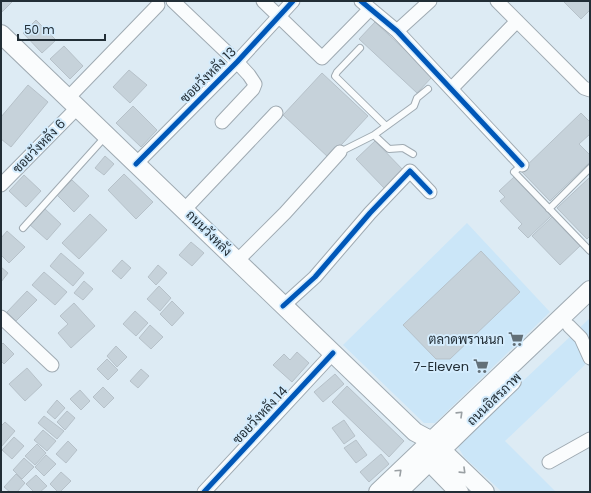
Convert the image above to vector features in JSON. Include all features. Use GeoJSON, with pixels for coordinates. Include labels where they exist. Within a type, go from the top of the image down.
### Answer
{"type":"FeatureCollection","features":[{"type":"Feature","properties":{"kind":"main road","name":"ถนนวังหลัง"},"geometry":{"type":"LineString","coordinates":[[1,34],[416,432],[431,451]]}},
{"type":"Feature","properties":{"kind":"main road"},"geometry":{"type":"LineString","coordinates":[[378,492],[431,451],[590,290]]}},
{"type":"Feature","properties":{"kind":"main road","name":"ถนนอิสรภาพ"},"geometry":{"type":"LineString","coordinates":[[398,492],[431,451],[590,306]]}},
{"type":"Feature","properties":{"kind":"main road"},"geometry":{"type":"LineString","coordinates":[[431,451],[459,492]]}},
{"type":"Feature","properties":{"kind":"main road"},"geometry":{"type":"LineString","coordinates":[[431,451],[485,492]]}},
{"type":"Feature","properties":{"kind":"street"},"geometry":{"type":"LineString","coordinates":[[173,1],[237,62],[255,84],[253,89],[222,122]]}},
{"type":"Feature","properties":{"kind":"street"},"geometry":{"type":"LineString","coordinates":[[262,1],[322,58],[365,5],[397,31],[452,88],[522,165]]}},
{"type":"Feature","properties":{"kind":"street","name":"ซอยวังหลัง 13"},"geometry":{"type":"LineString","coordinates":[[136,164],[237,62],[293,1]]}},
{"type":"Feature","properties":{"kind":"street"},"geometry":{"type":"LineString","coordinates":[[397,31],[430,1]]}},
{"type":"Feature","properties":{"kind":"street"},"geometry":{"type":"LineString","coordinates":[[497,1],[584,88],[590,90]]}},
{"type":"Feature","properties":{"kind":"street","name":"ซอยวังหลัง 6"},"geometry":{"type":"LineString","coordinates":[[1,185],[158,5]]}},
{"type":"Feature","properties":{"kind":"street"},"geometry":{"type":"LineString","coordinates":[[452,88],[517,21]]}},
{"type":"Feature","properties":{"kind":"street"},"geometry":{"type":"LineString","coordinates":[[185,209],[276,113]]}},
{"type":"Feature","properties":{"kind":"street"},"geometry":{"type":"LineString","coordinates":[[237,261],[340,152]]}},
{"type":"Feature","properties":{"kind":"street"},"geometry":{"type":"LineString","coordinates":[[283,306],[315,276],[370,213],[410,171],[430,192]]}},
{"type":"Feature","properties":{"kind":"street"},"geometry":{"type":"LineString","coordinates":[[1,317],[52,365]]}},
{"type":"Feature","properties":{"kind":"street"},"geometry":{"type":"LineString","coordinates":[[569,326],[581,338],[590,358]]}},
{"type":"Feature","properties":{"kind":"street","name":"ซอยวังหลัง 14"},"geometry":{"type":"LineString","coordinates":[[204,492],[333,353]]}},
{"type":"Feature","properties":{"kind":"street"},"geometry":{"type":"LineString","coordinates":[[550,462],[590,440]]}},
{"type":"Feature","properties":{"kind":"lane"},"geometry":{"type":"LineString","coordinates":[[360,48],[337,72],[336,76],[386,126]]}},
{"type":"Feature","properties":{"kind":"lane"},"geometry":{"type":"LineString","coordinates":[[340,152],[374,135],[414,106],[417,98],[428,89]]}},
{"type":"Feature","properties":{"kind":"lane"},"geometry":{"type":"LineString","coordinates":[[23,228],[106,135]]}},
{"type":"Feature","properties":{"kind":"lane"},"geometry":{"type":"LineString","coordinates":[[374,135],[389,149],[403,148],[413,154]]}},
{"type":"Feature","properties":{"kind":"lane"},"geometry":{"type":"LineString","coordinates":[[522,165],[514,172],[590,252]]}},
{"type":"Feature","properties":{"kind":"lane"},"geometry":{"type":"LineString","coordinates":[[549,208],[590,168]]}},
{"type":"Feature","properties":{"kind":"shaded area","name":"ตลาดพรานนก"},"geometry":{"type":"Polygon","coordinates":[[[467,223],[550,312],[435,423],[424,423],[343,345],[467,223]]]}},
{"type":"Feature","properties":{"kind":"shaded area"},"geometry":{"type":"Polygon","coordinates":[[[590,318],[590,360],[505,441],[556,492],[502,492],[464,457],[458,447],[462,438],[590,318]]]}},
{"type":"Feature","properties":{"kind":"building"},"geometry":{"type":"Polygon","coordinates":[[[1,1],[13,1],[2,12],[1,1]]]}},
{"type":"Feature","properties":{"kind":"building"},"geometry":{"type":"Polygon","coordinates":[[[563,1],[590,1],[590,10],[581,19],[563,1]]]}},
{"type":"Feature","properties":{"kind":"building"},"geometry":{"type":"Polygon","coordinates":[[[36,20],[56,40],[42,53],[23,33],[36,20]]]}},
{"type":"Feature","properties":{"kind":"building"},"geometry":{"type":"Polygon","coordinates":[[[375,22],[433,76],[417,93],[359,39],[375,22]]]}},
{"type":"Feature","properties":{"kind":"building"},"geometry":{"type":"Polygon","coordinates":[[[64,46],[83,66],[70,79],[50,59],[64,46]]]}},
{"type":"Feature","properties":{"kind":"building"},"geometry":{"type":"Polygon","coordinates":[[[129,70],[147,85],[130,103],[113,87],[129,70]]]}},
{"type":"Feature","properties":{"kind":"building"},"geometry":{"type":"Polygon","coordinates":[[[322,73],[368,116],[329,158],[283,115],[322,73]]]}},
{"type":"Feature","properties":{"kind":"building"},"geometry":{"type":"Polygon","coordinates":[[[28,85],[48,102],[11,147],[1,139],[1,117],[28,85]]]}},
{"type":"Feature","properties":{"kind":"building"},"geometry":{"type":"Polygon","coordinates":[[[133,106],[157,130],[141,147],[116,123],[133,106]]]}},
{"type":"Feature","properties":{"kind":"building"},"geometry":{"type":"Polygon","coordinates":[[[581,113],[590,122],[590,134],[579,144],[590,155],[590,162],[550,201],[521,171],[581,113]]]}},
{"type":"Feature","properties":{"kind":"building"},"geometry":{"type":"Polygon","coordinates":[[[375,141],[406,173],[387,191],[356,159],[375,141]]]}},
{"type":"Feature","properties":{"kind":"building"},"geometry":{"type":"Polygon","coordinates":[[[105,156],[114,164],[104,175],[95,168],[105,156]]]}},
{"type":"Feature","properties":{"kind":"building"},"geometry":{"type":"Polygon","coordinates":[[[124,174],[153,202],[136,219],[108,190],[124,174]]]}},
{"type":"Feature","properties":{"kind":"building"},"geometry":{"type":"Polygon","coordinates":[[[24,175],[41,191],[26,207],[9,191],[24,175]]]}},
{"type":"Feature","properties":{"kind":"building"},"geometry":{"type":"Polygon","coordinates":[[[514,177],[551,216],[528,238],[518,228],[522,224],[500,201],[505,197],[499,191],[514,177]]]}},
{"type":"Feature","properties":{"kind":"building"},"geometry":{"type":"Polygon","coordinates":[[[590,177],[590,236],[587,239],[557,208],[590,177]]]}},
{"type":"Feature","properties":{"kind":"building"},"geometry":{"type":"Polygon","coordinates":[[[72,180],[89,196],[74,212],[57,195],[72,180]]]}},
{"type":"Feature","properties":{"kind":"building"},"geometry":{"type":"Polygon","coordinates":[[[44,208],[61,224],[47,240],[29,224],[44,208]]]}},
{"type":"Feature","properties":{"kind":"building"},"geometry":{"type":"Polygon","coordinates":[[[90,214],[107,230],[79,259],[62,243],[90,214]]]}},
{"type":"Feature","properties":{"kind":"building"},"geometry":{"type":"Polygon","coordinates":[[[552,217],[580,246],[560,265],[532,236],[552,217]]]}},
{"type":"Feature","properties":{"kind":"building"},"geometry":{"type":"Polygon","coordinates":[[[7,231],[25,247],[9,263],[1,255],[1,238],[7,231]]]}},
{"type":"Feature","properties":{"kind":"building"},"geometry":{"type":"Polygon","coordinates":[[[191,242],[204,253],[192,266],[179,255],[191,242]]]}},
{"type":"Feature","properties":{"kind":"building"},"geometry":{"type":"Polygon","coordinates":[[[481,251],[520,292],[450,359],[436,359],[403,325],[481,251]]]}},
{"type":"Feature","properties":{"kind":"building"},"geometry":{"type":"Polygon","coordinates":[[[61,253],[84,273],[73,286],[50,266],[61,253]]]}},
{"type":"Feature","properties":{"kind":"building"},"geometry":{"type":"Polygon","coordinates":[[[122,260],[131,268],[121,279],[112,271],[122,260]]]}},
{"type":"Feature","properties":{"kind":"building"},"geometry":{"type":"Polygon","coordinates":[[[158,265],[167,273],[156,285],[148,277],[158,265]]]}},
{"type":"Feature","properties":{"kind":"building"},"geometry":{"type":"Polygon","coordinates":[[[1,267],[8,273],[1,282],[1,267]]]}},
{"type":"Feature","properties":{"kind":"building"},"geometry":{"type":"Polygon","coordinates":[[[44,272],[67,292],[55,305],[32,285],[44,272]]]}},
{"type":"Feature","properties":{"kind":"building"},"geometry":{"type":"Polygon","coordinates":[[[84,281],[93,289],[83,300],[74,293],[84,281]]]}},
{"type":"Feature","properties":{"kind":"building"},"geometry":{"type":"Polygon","coordinates":[[[159,286],[171,298],[160,311],[147,299],[159,286]]]}},
{"type":"Feature","properties":{"kind":"building"},"geometry":{"type":"Polygon","coordinates":[[[27,291],[37,300],[16,321],[7,312],[27,291]]]}},
{"type":"Feature","properties":{"kind":"building"},"geometry":{"type":"Polygon","coordinates":[[[172,301],[184,313],[172,326],[160,314],[172,301]]]}},
{"type":"Feature","properties":{"kind":"building"},"geometry":{"type":"Polygon","coordinates":[[[74,303],[95,326],[71,348],[58,333],[68,324],[60,316],[74,303]]]}},
{"type":"Feature","properties":{"kind":"building"},"geometry":{"type":"Polygon","coordinates":[[[135,311],[148,323],[136,336],[123,324],[135,311]]]}},
{"type":"Feature","properties":{"kind":"building"},"geometry":{"type":"Polygon","coordinates":[[[150,325],[163,337],[151,349],[139,338],[150,325]]]}},
{"type":"Feature","properties":{"kind":"building"},"geometry":{"type":"Polygon","coordinates":[[[3,343],[14,354],[4,364],[1,361],[1,345],[3,343]]]}},
{"type":"Feature","properties":{"kind":"building"},"geometry":{"type":"Polygon","coordinates":[[[116,346],[127,357],[117,367],[107,356],[116,346]]]}},
{"type":"Feature","properties":{"kind":"building"},"geometry":{"type":"Polygon","coordinates":[[[297,352],[309,363],[292,382],[273,365],[284,354],[290,360],[297,352]]]}},
{"type":"Feature","properties":{"kind":"building"},"geometry":{"type":"Polygon","coordinates":[[[107,359],[118,370],[108,380],[97,369],[107,359]]]}},
{"type":"Feature","properties":{"kind":"building"},"geometry":{"type":"Polygon","coordinates":[[[27,368],[42,385],[25,401],[9,384],[27,368]]]}},
{"type":"Feature","properties":{"kind":"building"},"geometry":{"type":"Polygon","coordinates":[[[141,369],[149,376],[138,388],[130,381],[141,369]]]}},
{"type":"Feature","properties":{"kind":"building"},"geometry":{"type":"Polygon","coordinates":[[[335,374],[344,384],[323,402],[314,392],[335,374]]]}},
{"type":"Feature","properties":{"kind":"building"},"geometry":{"type":"Polygon","coordinates":[[[347,386],[404,441],[389,457],[332,402],[347,386]]]}},
{"type":"Feature","properties":{"kind":"building"},"geometry":{"type":"Polygon","coordinates":[[[103,387],[114,398],[104,408],[93,397],[103,387]]]}},
{"type":"Feature","properties":{"kind":"building"},"geometry":{"type":"Polygon","coordinates":[[[80,390],[90,401],[81,410],[70,399],[80,390]]]}},
{"type":"Feature","properties":{"kind":"building"},"geometry":{"type":"Polygon","coordinates":[[[57,400],[65,408],[55,419],[47,412],[57,400]]]}},
{"type":"Feature","properties":{"kind":"building"},"geometry":{"type":"Polygon","coordinates":[[[67,411],[75,418],[65,430],[57,422],[67,411]]]}},
{"type":"Feature","properties":{"kind":"building"},"geometry":{"type":"Polygon","coordinates":[[[44,416],[64,431],[57,439],[38,423],[44,416]]]}},
{"type":"Feature","properties":{"kind":"building"},"geometry":{"type":"Polygon","coordinates":[[[344,420],[355,436],[344,444],[332,428],[344,420]]]}},
{"type":"Feature","properties":{"kind":"building"},"geometry":{"type":"Polygon","coordinates":[[[5,422],[15,431],[1,447],[1,426],[5,422]]]}},
{"type":"Feature","properties":{"kind":"building"},"geometry":{"type":"Polygon","coordinates":[[[43,430],[56,441],[47,451],[34,440],[43,430]]]}},
{"type":"Feature","properties":{"kind":"building"},"geometry":{"type":"Polygon","coordinates":[[[14,437],[24,446],[12,459],[2,450],[14,437]]]}},
{"type":"Feature","properties":{"kind":"building"},"geometry":{"type":"Polygon","coordinates":[[[356,440],[367,455],[356,463],[344,448],[356,440]]]}},
{"type":"Feature","properties":{"kind":"building"},"geometry":{"type":"Polygon","coordinates":[[[68,441],[77,450],[66,463],[56,454],[68,441]]]}},
{"type":"Feature","properties":{"kind":"building"},"geometry":{"type":"Polygon","coordinates":[[[37,444],[46,453],[35,465],[25,456],[37,444]]]}},
{"type":"Feature","properties":{"kind":"building"},"geometry":{"type":"Polygon","coordinates":[[[381,454],[389,464],[369,482],[360,472],[381,454]]]}},
{"type":"Feature","properties":{"kind":"building"},"geometry":{"type":"Polygon","coordinates":[[[46,455],[56,464],[44,476],[35,467],[46,455]]]}},
{"type":"Feature","properties":{"kind":"building"},"geometry":{"type":"Polygon","coordinates":[[[24,458],[34,467],[22,479],[13,470],[24,458]]]}},
{"type":"Feature","properties":{"kind":"building"},"geometry":{"type":"Polygon","coordinates":[[[61,472],[71,481],[60,492],[58,492],[50,484],[61,472]]]}},
{"type":"Feature","properties":{"kind":"building"},"geometry":{"type":"Polygon","coordinates":[[[16,474],[25,483],[17,492],[10,492],[4,487],[16,474]]]}},
{"type":"Feature","properties":{"kind":"building"},"geometry":{"type":"Polygon","coordinates":[[[36,475],[47,486],[40,492],[34,492],[26,484],[36,475]]]}},
{"type":"Feature","properties":{"kind":"cycle path"},"geometry":{"type":"LineString","coordinates":[[136,164],[237,62],[293,1]]}},
{"type":"Feature","properties":{"kind":"cycle path"},"geometry":{"type":"LineString","coordinates":[[361,1],[397,31],[522,165]]}},
{"type":"Feature","properties":{"kind":"cycle path"},"geometry":{"type":"LineString","coordinates":[[283,306],[315,277],[370,213],[410,171],[430,192]]}},
{"type":"Feature","properties":{"kind":"cycle path"},"geometry":{"type":"LineString","coordinates":[[204,492],[333,353]]}},
{"type":"Feature","properties":{"kind":"place","name":"ตลาดพรานนก"},"geometry":{"type":"Point","coordinates":[516,339]}},
{"type":"Feature","properties":{"kind":"place","name":"7-Eleven"},"geometry":{"type":"Point","coordinates":[481,366]}}]}
